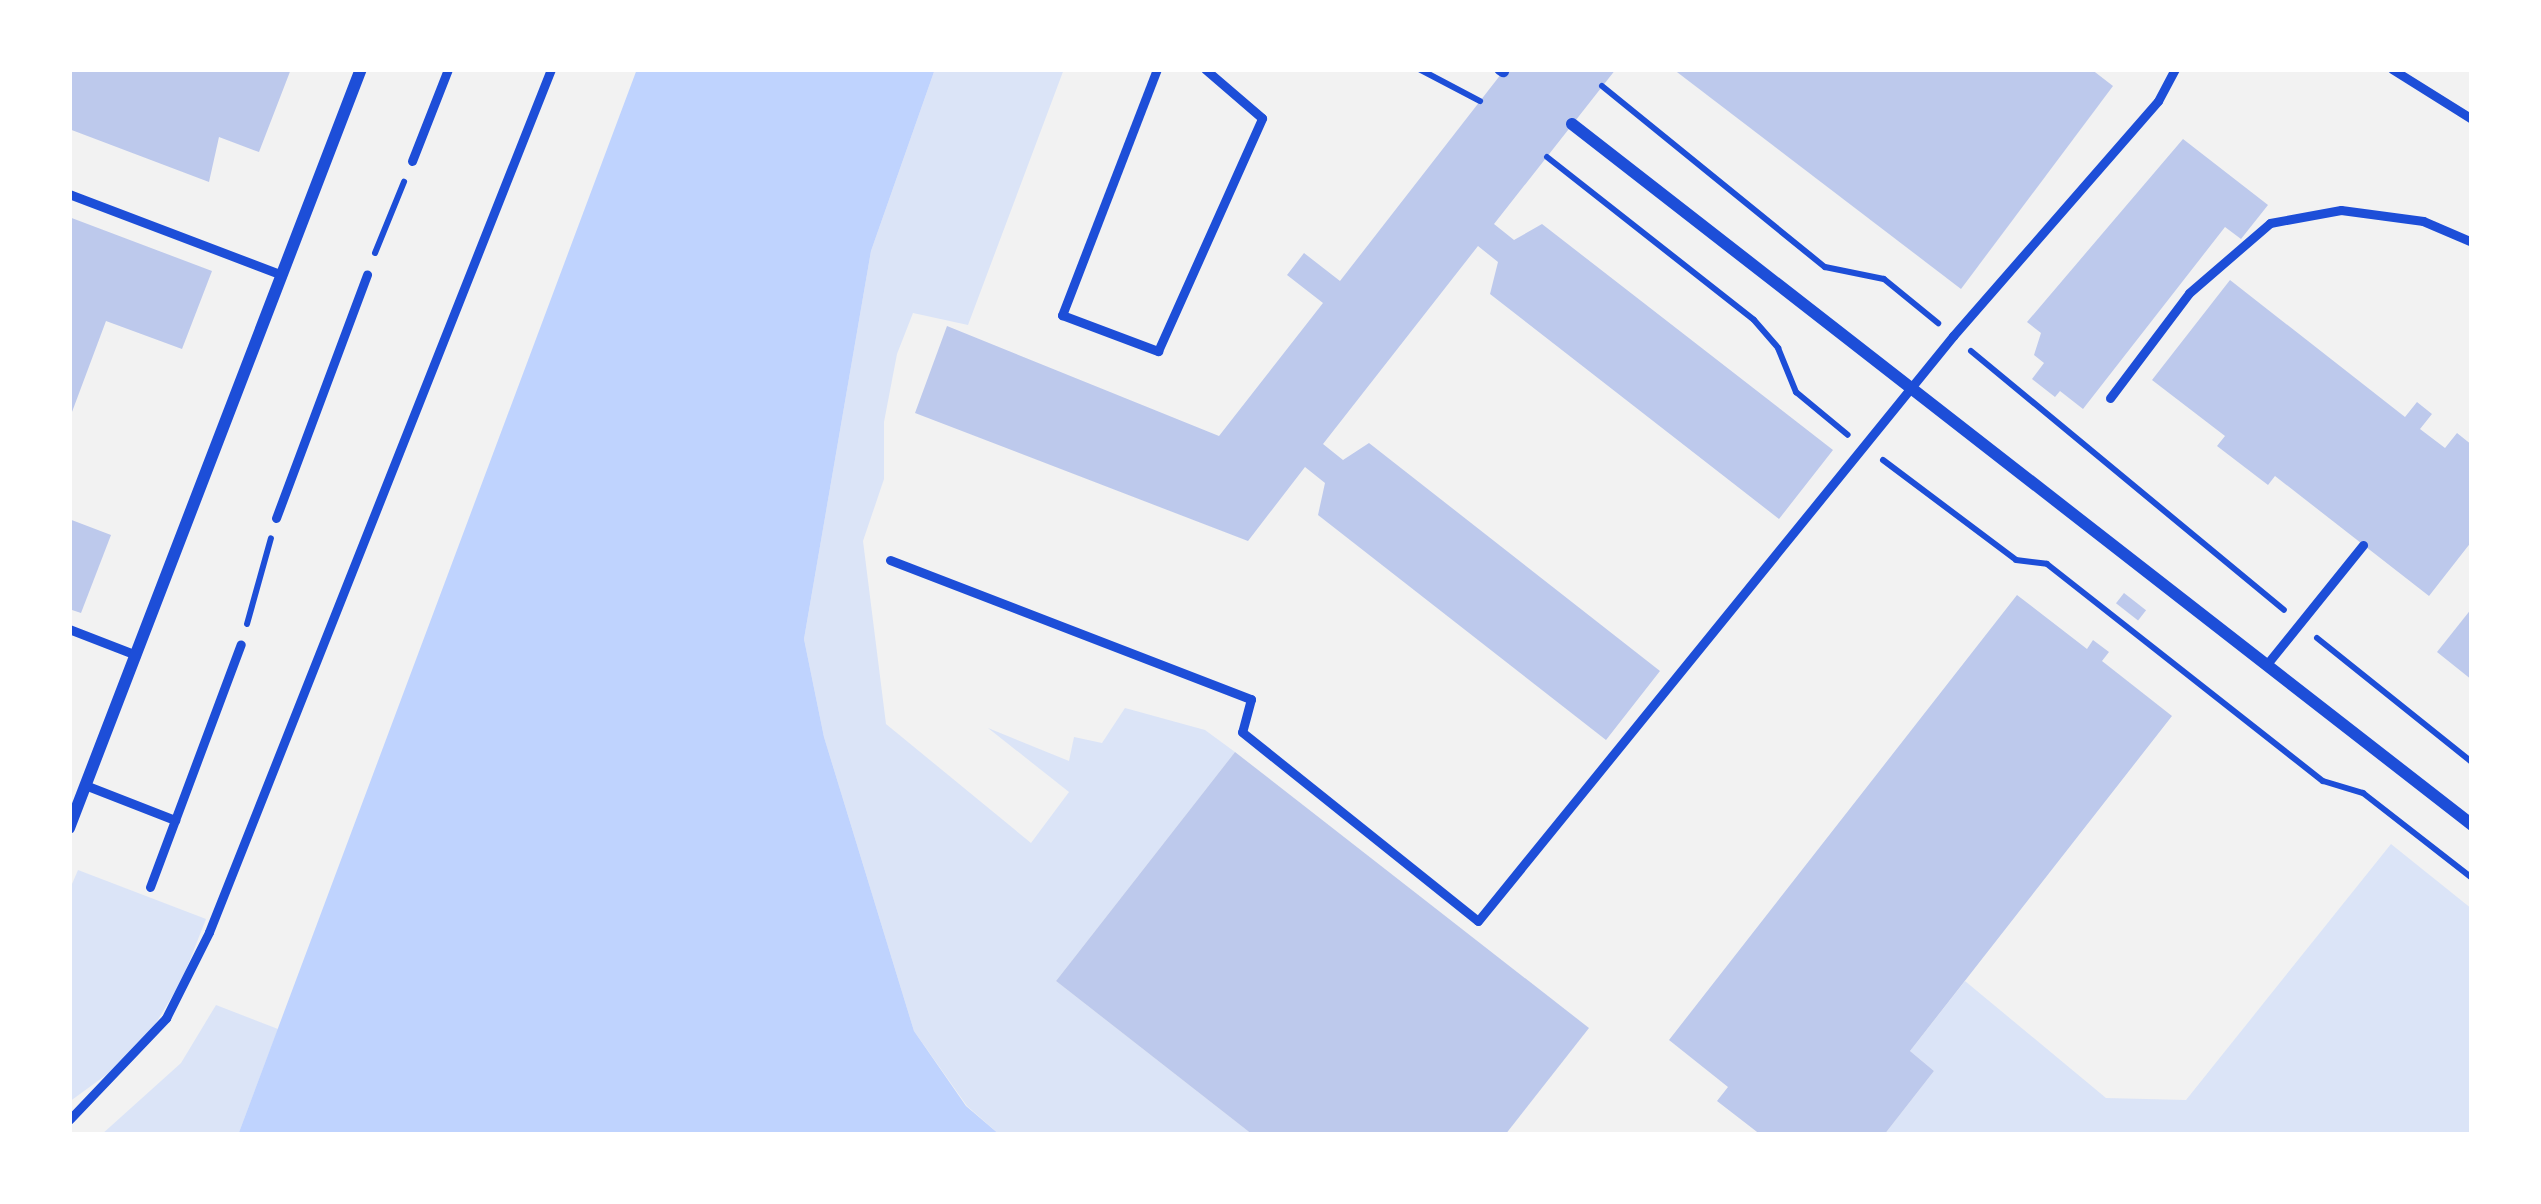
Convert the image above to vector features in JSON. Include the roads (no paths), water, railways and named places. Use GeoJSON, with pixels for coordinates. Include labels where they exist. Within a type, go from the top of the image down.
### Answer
{"type":"FeatureCollection","features":[{"type":"Feature","properties":{"kind":"street"},"geometry":{"type":"LineString","coordinates":[[69,828],[361,69]]}},
{"type":"Feature","properties":{"kind":"street"},"geometry":{"type":"LineString","coordinates":[[1572,124],[2472,825]]}},
{"type":"Feature","properties":{"kind":"lane"},"geometry":{"type":"LineString","coordinates":[[412,161],[448,69]]}},
{"type":"Feature","properties":{"kind":"lane"},"geometry":{"type":"LineString","coordinates":[[69,1120],[166,1018],[209,932],[551,69]]}},
{"type":"Feature","properties":{"kind":"lane"},"geometry":{"type":"LineString","coordinates":[[1157,69],[1061,315],[1157,351],[1262,118],[1205,69]]}},
{"type":"Feature","properties":{"kind":"lane"},"geometry":{"type":"LineString","coordinates":[[890,560],[1252,699],[1242,732],[1478,921],[1953,336],[2158,101],[2175,69]]}},
{"type":"Feature","properties":{"kind":"lane"},"geometry":{"type":"LineString","coordinates":[[2392,69],[2472,119]]}},
{"type":"Feature","properties":{"kind":"lane"},"geometry":{"type":"LineString","coordinates":[[69,194],[282,275]]}},
{"type":"Feature","properties":{"kind":"lane"},"geometry":{"type":"LineString","coordinates":[[2110,398],[2189,293],[2270,223],[2341,210],[2423,221],[2472,242]]}},
{"type":"Feature","properties":{"kind":"lane"},"geometry":{"type":"LineString","coordinates":[[276,518],[368,274]]}},
{"type":"Feature","properties":{"kind":"lane"},"geometry":{"type":"LineString","coordinates":[[2267,664],[2363,544]]}},
{"type":"Feature","properties":{"kind":"lane"},"geometry":{"type":"LineString","coordinates":[[69,629],[136,656]]}},
{"type":"Feature","properties":{"kind":"lane"},"geometry":{"type":"LineString","coordinates":[[150,887],[241,644]]}},
{"type":"Feature","properties":{"kind":"lane"},"geometry":{"type":"LineString","coordinates":[[86,785],[175,820]]}},
{"type":"Feature","properties":{"kind":"water"},"geometry":{"type":"Polygon","coordinates":[[[637,69],[935,69],[871,251],[804,639],[824,737],[914,1031],[966,1106],[1000,1135],[238,1135],[637,69]]]}}]}
